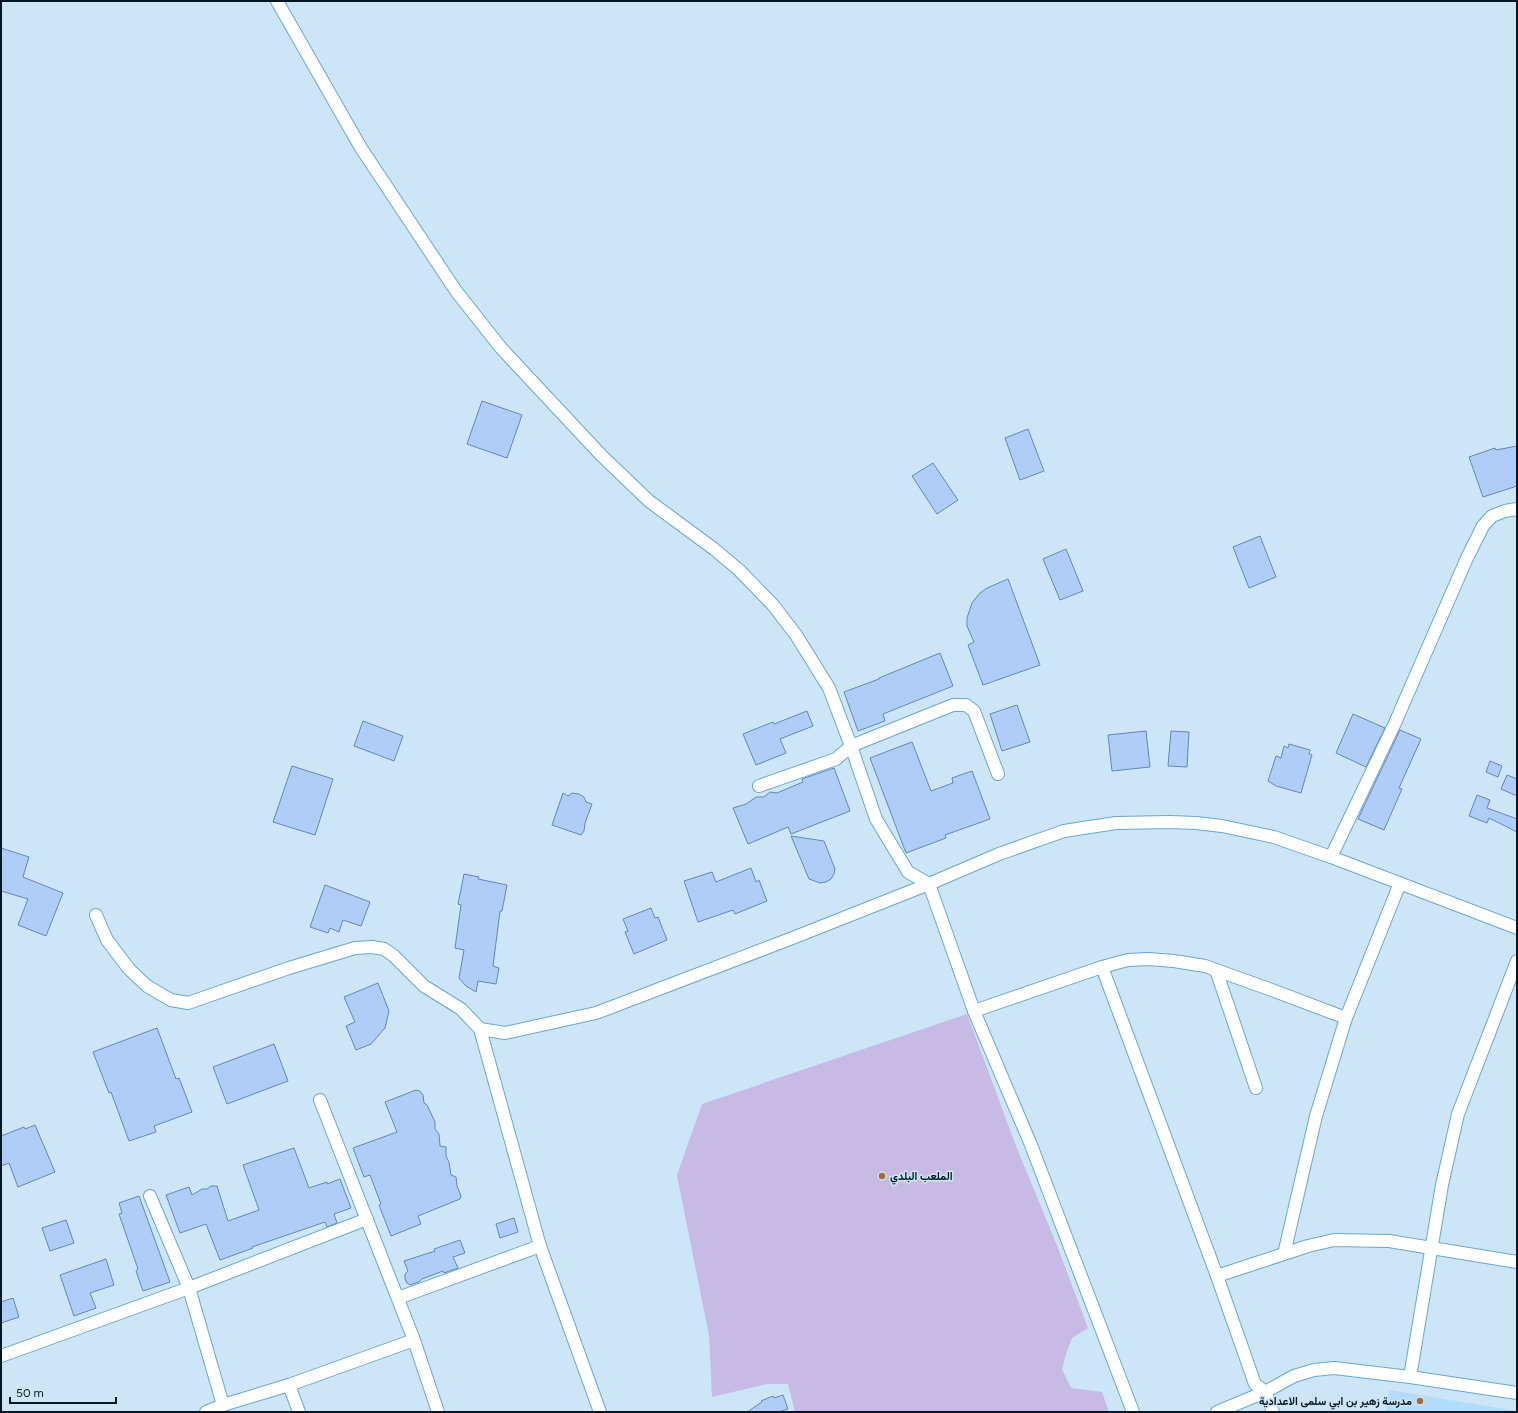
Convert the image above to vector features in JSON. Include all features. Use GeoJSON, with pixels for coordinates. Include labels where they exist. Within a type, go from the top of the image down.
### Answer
{"type":"FeatureCollection","features":[{"type":"Feature","properties":{"kind":"street"},"geometry":{"type":"LineString","coordinates":[[277,1],[361,148],[456,291],[502,348],[553,406],[601,455],[650,501],[714,549],[739,570],[773,605],[796,635],[829,688],[876,819],[908,872],[929,884],[974,1011],[1031,1145],[1133,1412]]}},
{"type":"Feature","properties":{"kind":"street"},"geometry":{"type":"LineString","coordinates":[[1331,856],[1395,723],[1467,558],[1483,526],[1492,516],[1517,509]]}},
{"type":"Feature","properties":{"kind":"street"},"geometry":{"type":"LineString","coordinates":[[760,786],[836,759],[851,746],[953,704],[966,705],[974,711],[998,774]]}},
{"type":"Feature","properties":{"kind":"street"},"geometry":{"type":"LineString","coordinates":[[480,1029],[505,1033],[596,1013],[790,939],[929,884],[999,854],[1064,831],[1116,823],[1170,822],[1222,826],[1274,837],[1331,856],[1517,928]]}},
{"type":"Feature","properties":{"kind":"street"},"geometry":{"type":"LineString","coordinates":[[1284,1254],[1316,1116],[1346,1018],[1400,883]]}},
{"type":"Feature","properties":{"kind":"street"},"geometry":{"type":"LineString","coordinates":[[96,915],[108,940],[129,969],[147,986],[170,1000],[188,1003],[289,968],[355,948],[372,947],[384,949],[394,956],[424,986],[461,1010],[480,1029],[540,1246],[600,1412]]}},
{"type":"Feature","properties":{"kind":"street"},"geometry":{"type":"LineString","coordinates":[[974,1011],[1102,967],[1128,960],[1148,959],[1205,966],[1346,1018]]}},
{"type":"Feature","properties":{"kind":"street"},"geometry":{"type":"LineString","coordinates":[[1410,1377],[1442,1185],[1458,1114],[1517,961]]}},
{"type":"Feature","properties":{"kind":"street"},"geometry":{"type":"LineString","coordinates":[[1102,967],[1217,1276],[1255,1384],[1265,1392],[1273,1412]]}},
{"type":"Feature","properties":{"kind":"street"},"geometry":{"type":"LineString","coordinates":[[1216,970],[1256,1088]]}},
{"type":"Feature","properties":{"kind":"street"},"geometry":{"type":"LineString","coordinates":[[320,1100],[414,1340],[438,1412]]}},
{"type":"Feature","properties":{"kind":"street"},"geometry":{"type":"LineString","coordinates":[[150,1196],[189,1288],[223,1405]]}},
{"type":"Feature","properties":{"kind":"street"},"geometry":{"type":"LineString","coordinates":[[1,1356],[189,1288],[367,1219]]}},
{"type":"Feature","properties":{"kind":"street"},"geometry":{"type":"LineString","coordinates":[[1217,1276],[1308,1246],[1334,1240],[1389,1241],[1517,1262]]}},
{"type":"Feature","properties":{"kind":"street"},"geometry":{"type":"LineString","coordinates":[[398,1298],[540,1246]]}},
{"type":"Feature","properties":{"kind":"street"},"geometry":{"type":"LineString","coordinates":[[206,1412],[223,1405],[289,1385],[414,1340]]}},
{"type":"Feature","properties":{"kind":"street"},"geometry":{"type":"LineString","coordinates":[[1217,1412],[1265,1392],[1294,1376],[1321,1369],[1334,1368],[1410,1377],[1517,1394]]}},
{"type":"Feature","properties":{"kind":"street"},"geometry":{"type":"LineString","coordinates":[[289,1385],[298,1412]]}},
{"type":"Feature","properties":{"kind":"shaded area","name":"الملعب البلدي"},"geometry":{"type":"Polygon","coordinates":[[[967,1014],[1016,1146],[1058,1248],[1088,1328],[1072,1338],[1062,1369],[1071,1388],[1102,1392],[1109,1412],[795,1412],[788,1384],[767,1384],[712,1397],[709,1335],[677,1175],[702,1104],[967,1014]]]}},
{"type":"Feature","properties":{"kind":"shaded area","name":"مدرسة زهير بن ابي سلمى الاعدادية"},"geometry":{"type":"Polygon","coordinates":[[[1389,1390],[1517,1411],[1517,1412],[1386,1412],[1389,1390]]]}},
{"type":"Feature","properties":{"kind":"building"},"geometry":{"type":"Polygon","coordinates":[[[482,401],[522,415],[507,458],[467,444],[482,401]]]}},
{"type":"Feature","properties":{"kind":"building"},"geometry":{"type":"Polygon","coordinates":[[[1028,429],[1044,471],[1020,480],[1005,438],[1028,429]]]}},
{"type":"Feature","properties":{"kind":"building"},"geometry":{"type":"Polygon","coordinates":[[[1517,446],[1517,486],[1483,497],[1469,457],[1495,448],[1496,450],[1517,446]]]}},
{"type":"Feature","properties":{"kind":"building"},"geometry":{"type":"Polygon","coordinates":[[[933,463],[958,500],[937,514],[912,476],[933,463]]]}},
{"type":"Feature","properties":{"kind":"building"},"geometry":{"type":"Polygon","coordinates":[[[1260,536],[1276,577],[1249,588],[1233,547],[1260,536]]]}},
{"type":"Feature","properties":{"kind":"building"},"geometry":{"type":"Polygon","coordinates":[[[1066,549],[1083,591],[1060,600],[1043,559],[1066,549]]]}},
{"type":"Feature","properties":{"kind":"building"},"geometry":{"type":"Polygon","coordinates":[[[1008,579],[1040,665],[983,685],[968,645],[974,642],[967,626],[967,618],[972,603],[980,593],[987,588],[1008,579]]]}},
{"type":"Feature","properties":{"kind":"building"},"geometry":{"type":"Polygon","coordinates":[[[940,653],[953,686],[883,714],[885,721],[858,731],[844,692],[940,653]]]}},
{"type":"Feature","properties":{"kind":"building"},"geometry":{"type":"Polygon","coordinates":[[[1017,705],[1030,742],[1002,751],[990,714],[1017,705]]]}},
{"type":"Feature","properties":{"kind":"building"},"geometry":{"type":"Polygon","coordinates":[[[807,711],[813,726],[780,739],[786,753],[756,765],[743,734],[807,711]]]}},
{"type":"Feature","properties":{"kind":"building"},"geometry":{"type":"Polygon","coordinates":[[[1353,714],[1385,728],[1366,767],[1336,753],[1353,714]]]}},
{"type":"Feature","properties":{"kind":"building"},"geometry":{"type":"Polygon","coordinates":[[[363,721],[403,736],[394,761],[354,746],[363,721]]]}},
{"type":"Feature","properties":{"kind":"building"},"geometry":{"type":"Polygon","coordinates":[[[1400,730],[1421,739],[1399,788],[1402,789],[1384,830],[1358,819],[1400,730]]]}},
{"type":"Feature","properties":{"kind":"building"},"geometry":{"type":"Polygon","coordinates":[[[1146,731],[1150,767],[1112,771],[1108,735],[1146,731]]]}},
{"type":"Feature","properties":{"kind":"building"},"geometry":{"type":"Polygon","coordinates":[[[1171,731],[1189,732],[1187,767],[1168,766],[1171,731]]]}},
{"type":"Feature","properties":{"kind":"building"},"geometry":{"type":"Polygon","coordinates":[[[912,742],[931,791],[953,783],[952,778],[972,771],[990,819],[945,835],[946,838],[906,853],[870,758],[912,742]]]}},
{"type":"Feature","properties":{"kind":"building"},"geometry":{"type":"Polygon","coordinates":[[[1289,744],[1310,750],[1309,754],[1312,755],[1301,793],[1276,786],[1268,781],[1276,756],[1281,758],[1284,746],[1288,748],[1289,744]]]}},
{"type":"Feature","properties":{"kind":"building"},"geometry":{"type":"Polygon","coordinates":[[[1490,761],[1502,766],[1498,777],[1486,772],[1490,761]]]}},
{"type":"Feature","properties":{"kind":"building"},"geometry":{"type":"Polygon","coordinates":[[[292,766],[333,779],[315,835],[273,822],[292,766]]]}},
{"type":"Feature","properties":{"kind":"building"},"geometry":{"type":"Polygon","coordinates":[[[834,768],[850,811],[791,834],[788,827],[748,844],[733,808],[746,804],[756,797],[764,797],[770,792],[777,793],[803,782],[802,779],[834,768]]]}},
{"type":"Feature","properties":{"kind":"building"},"geometry":{"type":"Polygon","coordinates":[[[1507,775],[1517,779],[1517,796],[1501,789],[1507,775]]]}},
{"type":"Feature","properties":{"kind":"building"},"geometry":{"type":"Polygon","coordinates":[[[563,793],[568,796],[572,793],[579,794],[584,797],[586,802],[592,804],[585,823],[584,831],[581,835],[552,825],[563,793]]]}},
{"type":"Feature","properties":{"kind":"building"},"geometry":{"type":"Polygon","coordinates":[[[1477,795],[1490,800],[1487,808],[1517,819],[1517,832],[1489,818],[1487,823],[1469,816],[1477,795]]]}},
{"type":"Feature","properties":{"kind":"building"},"geometry":{"type":"Polygon","coordinates":[[[791,836],[824,841],[835,869],[831,879],[820,883],[809,879],[791,836]]]}},
{"type":"Feature","properties":{"kind":"building"},"geometry":{"type":"Polygon","coordinates":[[[1,848],[29,857],[23,877],[63,893],[46,936],[18,925],[28,899],[1,891],[1,848]]]}},
{"type":"Feature","properties":{"kind":"building"},"geometry":{"type":"Polygon","coordinates":[[[751,868],[756,882],[759,880],[767,901],[735,914],[733,910],[698,922],[684,881],[712,872],[716,882],[751,868]]]}},
{"type":"Feature","properties":{"kind":"building"},"geometry":{"type":"Polygon","coordinates":[[[464,874],[479,877],[478,879],[507,885],[502,911],[500,911],[493,966],[499,968],[496,984],[478,981],[476,992],[466,986],[459,978],[464,950],[455,948],[461,905],[458,904],[464,874]]]}},
{"type":"Feature","properties":{"kind":"building"},"geometry":{"type":"Polygon","coordinates":[[[325,885],[370,902],[361,926],[343,920],[339,932],[330,928],[328,933],[310,927],[325,885]]]}},
{"type":"Feature","properties":{"kind":"building"},"geometry":{"type":"Polygon","coordinates":[[[651,908],[655,918],[658,917],[667,940],[634,954],[625,932],[628,931],[623,919],[651,908]]]}},
{"type":"Feature","properties":{"kind":"building"},"geometry":{"type":"Polygon","coordinates":[[[378,983],[389,1011],[385,1028],[371,1044],[356,1050],[346,1026],[355,1022],[344,997],[378,983]]]}},
{"type":"Feature","properties":{"kind":"building"},"geometry":{"type":"Polygon","coordinates":[[[157,1028],[176,1079],[179,1078],[192,1112],[154,1126],[156,1132],[129,1141],[111,1092],[109,1093],[93,1052],[157,1028]]]}},
{"type":"Feature","properties":{"kind":"building"},"geometry":{"type":"Polygon","coordinates":[[[274,1044],[288,1081],[227,1104],[213,1067],[274,1044]]]}},
{"type":"Feature","properties":{"kind":"building"},"geometry":{"type":"Polygon","coordinates":[[[416,1090],[420,1091],[423,1095],[424,1103],[427,1105],[435,1122],[435,1129],[439,1134],[440,1146],[446,1147],[446,1156],[449,1162],[451,1175],[456,1177],[457,1186],[461,1196],[460,1199],[418,1216],[421,1224],[391,1236],[379,1205],[381,1204],[370,1175],[364,1177],[353,1148],[397,1132],[385,1102],[416,1090]]]}},
{"type":"Feature","properties":{"kind":"building"},"geometry":{"type":"Polygon","coordinates":[[[35,1125],[55,1172],[18,1187],[9,1163],[1,1166],[1,1136],[24,1127],[25,1129],[35,1125]]]}},
{"type":"Feature","properties":{"kind":"building"},"geometry":{"type":"Polygon","coordinates":[[[294,1148],[309,1188],[340,1179],[351,1208],[334,1214],[337,1223],[327,1227],[325,1222],[252,1247],[253,1248],[220,1260],[206,1224],[180,1233],[166,1195],[189,1187],[192,1195],[202,1189],[217,1186],[228,1221],[259,1210],[243,1165],[294,1148]]]}},
{"type":"Feature","properties":{"kind":"building"},"geometry":{"type":"Polygon","coordinates":[[[139,1196],[170,1282],[143,1291],[136,1271],[138,1269],[119,1214],[122,1213],[119,1203],[139,1196]]]}},
{"type":"Feature","properties":{"kind":"building"},"geometry":{"type":"Polygon","coordinates":[[[514,1218],[518,1232],[500,1238],[496,1224],[514,1218]]]}},
{"type":"Feature","properties":{"kind":"building"},"geometry":{"type":"Polygon","coordinates":[[[66,1220],[74,1243],[50,1251],[42,1228],[66,1220]]]}},
{"type":"Feature","properties":{"kind":"building"},"geometry":{"type":"Polygon","coordinates":[[[460,1240],[465,1253],[453,1257],[458,1268],[444,1273],[443,1271],[410,1285],[407,1283],[405,1274],[408,1271],[404,1261],[435,1251],[434,1249],[460,1240]]]}},
{"type":"Feature","properties":{"kind":"building"},"geometry":{"type":"Polygon","coordinates":[[[106,1259],[114,1285],[90,1293],[96,1308],[74,1316],[60,1275],[106,1259]]]}},
{"type":"Feature","properties":{"kind":"building"},"geometry":{"type":"Polygon","coordinates":[[[13,1298],[19,1317],[1,1323],[1,1302],[13,1298]]]}},
{"type":"Feature","properties":{"kind":"building"},"geometry":{"type":"Polygon","coordinates":[[[783,1395],[788,1409],[778,1412],[747,1412],[762,1402],[761,1401],[773,1396],[774,1398],[783,1395]]]}},
{"type":"Feature","properties":{"kind":"place","name":"الملعب البلدي"},"geometry":{"type":"Point","coordinates":[882,1176]}},
{"type":"Feature","properties":{"kind":"place","name":"مدرسة زهير بن ابي سلمى الاعدادية"},"geometry":{"type":"Point","coordinates":[1420,1401]}}]}
